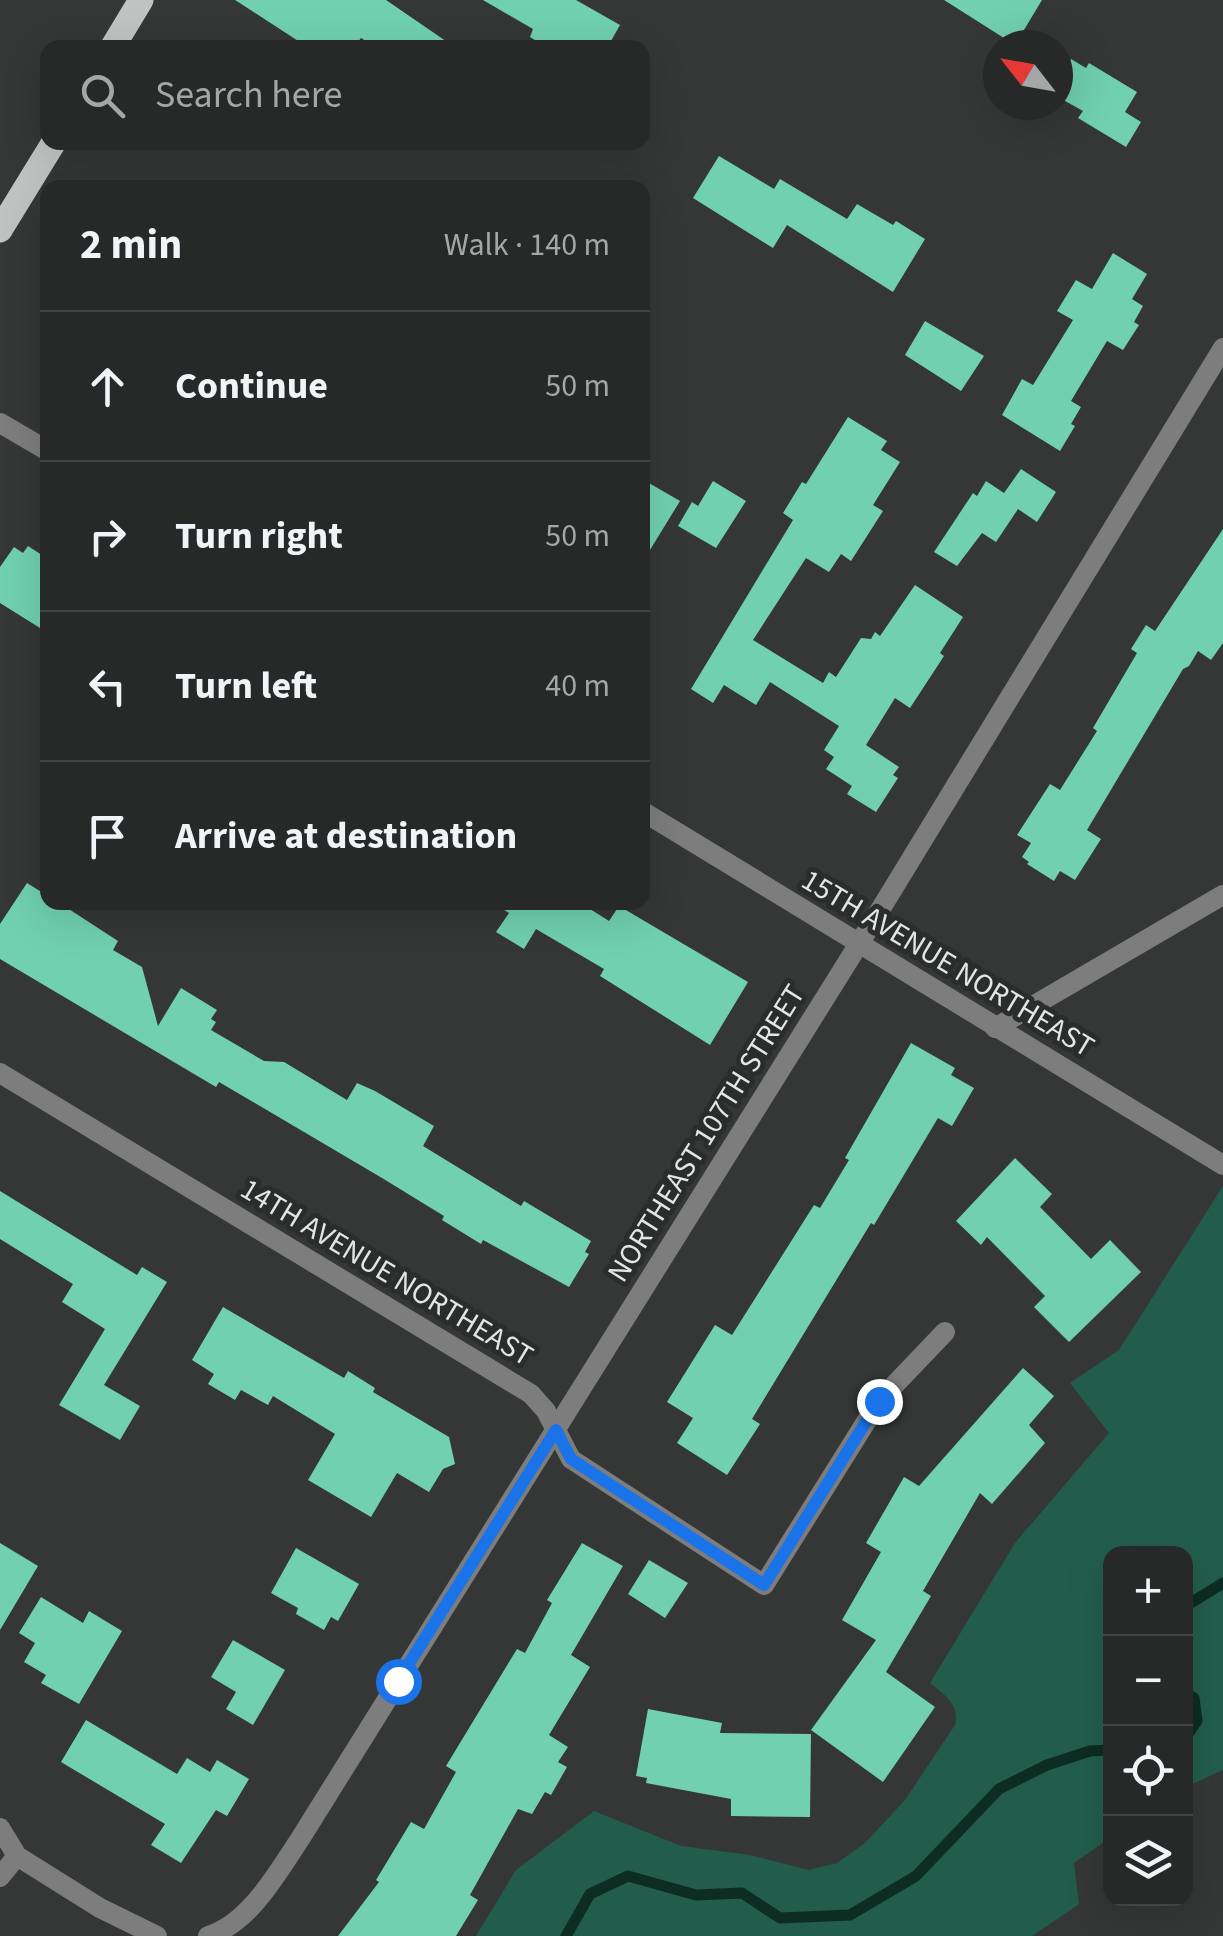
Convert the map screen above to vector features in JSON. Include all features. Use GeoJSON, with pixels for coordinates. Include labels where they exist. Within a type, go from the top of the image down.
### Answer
{"type":"FeatureCollection","features":[{"type":"Feature","properties":{"kind":"main road"},"geometry":{"type":"LineString","coordinates":[[117,40],[141,0]]}},
{"type":"Feature","properties":{"kind":"main road"},"geometry":{"type":"LineString","coordinates":[[0,230],[49,150]]}},
{"type":"Feature","properties":{"kind":"street","name":"NORTHEAST 107TH STREET"},"geometry":{"type":"LineString","coordinates":[[213,1935],[249,1908],[300,1838],[860,944],[1223,348]]}},
{"type":"Feature","properties":{"kind":"street"},"geometry":{"type":"LineString","coordinates":[[0,423],[40,447]]}},
{"type":"Feature","properties":{"kind":"street","name":"15TH AVENUE NORTHEAST"},"geometry":{"type":"LineString","coordinates":[[650,817],[1223,1165]]}},
{"type":"Feature","properties":{"kind":"street"},"geometry":{"type":"LineString","coordinates":[[995,1028],[1223,895]]}},
{"type":"Feature","properties":{"kind":"street","name":"14TH AVENUE NORTHEAST"},"geometry":{"type":"LineString","coordinates":[[0,1073],[516,1384],[546,1411],[571,1459],[764,1585],[879,1401],[945,1332]]}},
{"type":"Feature","properties":{"kind":"street"},"geometry":{"type":"LineString","coordinates":[[0,1828],[17,1856],[100,1908],[157,1936]]}},
{"type":"Feature","properties":{"kind":"street"},"geometry":{"type":"LineString","coordinates":[[0,1876],[17,1856]]}},
{"type":"Feature","properties":{"kind":"green space"},"geometry":{"type":"Polygon","coordinates":[[[1223,1186],[1223,1770],[1193,1784],[1193,1546],[1103,1546],[1103,1843],[1074,1863],[1079,1904],[1032,1936],[476,1936],[516,1870],[594,1811],[681,1846],[750,1855],[809,1870],[837,1863],[865,1843],[905,1800],[955,1725],[953,1706],[930,1683],[1015,1543],[1109,1433],[1070,1383],[1119,1350],[1223,1186]]]}},
{"type":"Feature","properties":{"kind":"building"},"geometry":{"type":"Polygon","coordinates":[[[235,0],[386,0],[444,40],[361,38],[297,40],[235,0]]]}},
{"type":"Feature","properties":{"kind":"building"},"geometry":{"type":"Polygon","coordinates":[[[483,0],[576,0],[620,25],[612,40],[535,40],[530,37],[533,29],[483,0]]]}},
{"type":"Feature","properties":{"kind":"building"},"geometry":{"type":"Polygon","coordinates":[[[944,0],[1042,0],[1024,30],[991,30],[944,0]]]}},
{"type":"Feature","properties":{"kind":"building"},"geometry":{"type":"Polygon","coordinates":[[[1073,60],[1086,68],[1089,63],[1137,92],[1125,112],[1141,122],[1126,147],[1078,118],[1083,111],[1073,105],[1073,60]]]}},
{"type":"Feature","properties":{"kind":"building"},"geometry":{"type":"Polygon","coordinates":[[[719,156],[774,189],[780,179],[847,219],[857,204],[925,239],[893,292],[787,225],[773,248],[693,198],[719,156]]]}},
{"type":"Feature","properties":{"kind":"building"},"geometry":{"type":"Polygon","coordinates":[[[1113,253],[1147,274],[1132,299],[1143,306],[1134,322],[1139,325],[1123,350],[1107,341],[1071,401],[1081,407],[1060,451],[1002,415],[1022,379],[1033,385],[1073,320],[1057,311],[1076,280],[1092,289],[1113,253]]]}},
{"type":"Feature","properties":{"kind":"building"},"geometry":{"type":"Polygon","coordinates":[[[925,321],[984,356],[961,391],[905,355],[925,321]]]}},
{"type":"Feature","properties":{"kind":"building"},"geometry":{"type":"Polygon","coordinates":[[[848,417],[887,441],[881,450],[900,462],[873,505],[883,511],[851,561],[841,554],[829,572],[806,558],[753,640],[823,683],[829,672],[836,677],[861,638],[871,639],[875,632],[880,636],[915,585],[963,617],[940,653],[944,656],[910,708],[895,698],[866,745],[899,767],[893,775],[898,778],[876,812],[847,794],[852,786],[826,769],[834,757],[824,750],[839,726],[770,682],[756,705],[724,685],[713,703],[691,689],[793,520],[783,513],[848,417]]]}},
{"type":"Feature","properties":{"kind":"building"},"geometry":{"type":"Polygon","coordinates":[[[1021,469],[1056,492],[1037,522],[1018,509],[996,542],[982,533],[957,566],[934,552],[973,493],[977,496],[986,481],[1004,493],[1021,469]]]}},
{"type":"Feature","properties":{"kind":"building"},"geometry":{"type":"Polygon","coordinates":[[[713,481],[746,501],[716,548],[678,526],[692,502],[698,506],[713,481]]]}},
{"type":"Feature","properties":{"kind":"building"},"geometry":{"type":"Polygon","coordinates":[[[650,484],[680,501],[650,550],[650,484]]]}},
{"type":"Feature","properties":{"kind":"building"},"geometry":{"type":"Polygon","coordinates":[[[1223,529],[1223,643],[1211,660],[1198,651],[1183,669],[1087,830],[1101,839],[1075,880],[1060,871],[1054,881],[1027,864],[1022,857],[1031,843],[1017,835],[1050,784],[1060,790],[1097,731],[1093,728],[1137,653],[1131,649],[1146,625],[1155,631],[1223,529]]]}},
{"type":"Feature","properties":{"kind":"building"},"geometry":{"type":"Polygon","coordinates":[[[28,546],[40,554],[40,628],[0,603],[0,567],[14,547],[23,553],[28,546]]]}},
{"type":"Feature","properties":{"kind":"building"},"geometry":{"type":"Polygon","coordinates":[[[27,883],[40,891],[40,910],[70,910],[118,941],[113,950],[142,967],[158,1026],[181,988],[217,1010],[211,1019],[216,1022],[211,1030],[264,1061],[284,1062],[347,1100],[357,1083],[434,1126],[423,1146],[521,1206],[524,1201],[591,1241],[585,1252],[589,1254],[569,1287],[483,1240],[481,1244],[382,1178],[219,1082],[216,1087],[0,959],[0,924],[27,883]]]}},
{"type":"Feature","properties":{"kind":"building"},"geometry":{"type":"Polygon","coordinates":[[[504,910],[592,910],[609,921],[616,910],[626,910],[748,982],[710,1045],[600,976],[604,969],[536,929],[524,949],[496,932],[509,913],[504,910]]]}},
{"type":"Feature","properties":{"kind":"building"},"geometry":{"type":"Polygon","coordinates":[[[911,1043],[955,1068],[951,1075],[974,1088],[952,1126],[938,1118],[752,1419],[760,1424],[727,1475],[677,1443],[693,1418],[667,1402],[715,1325],[732,1335],[814,1205],[820,1208],[911,1043]]]}},
{"type":"Feature","properties":{"kind":"building"},"geometry":{"type":"Polygon","coordinates":[[[1015,1158],[1052,1194],[1040,1207],[1091,1259],[1110,1240],[1141,1272],[1069,1342],[1034,1307],[1045,1296],[987,1237],[981,1245],[956,1221],[1015,1158]]]}},
{"type":"Feature","properties":{"kind":"building"},"geometry":{"type":"Polygon","coordinates":[[[0,1191],[137,1275],[142,1267],[167,1282],[104,1385],[140,1406],[120,1440],[59,1405],[105,1329],[62,1302],[73,1284],[0,1239],[0,1191]]]}},
{"type":"Feature","properties":{"kind":"building"},"geometry":{"type":"Polygon","coordinates":[[[223,1307],[344,1378],[348,1371],[375,1388],[373,1392],[449,1437],[455,1464],[443,1469],[429,1492],[397,1473],[371,1517],[308,1480],[335,1434],[273,1396],[268,1405],[241,1390],[235,1400],[208,1384],[214,1374],[192,1360],[223,1307]]]}},
{"type":"Feature","properties":{"kind":"building"},"geometry":{"type":"Polygon","coordinates":[[[1023,1368],[1054,1396],[1029,1425],[1045,1443],[992,1504],[980,1493],[923,1591],[931,1596],[886,1672],[935,1707],[883,1782],[811,1730],[876,1640],[842,1620],[881,1552],[866,1543],[904,1477],[919,1486],[1023,1368]]]}},
{"type":"Feature","properties":{"kind":"building"},"geometry":{"type":"Polygon","coordinates":[[[0,1543],[38,1566],[0,1630],[0,1543]]]}},
{"type":"Feature","properties":{"kind":"building"},"geometry":{"type":"Polygon","coordinates":[[[582,1543],[623,1566],[571,1655],[590,1667],[549,1735],[568,1747],[558,1762],[567,1767],[551,1795],[545,1792],[532,1814],[518,1809],[470,1895],[478,1900],[456,1936],[338,1936],[379,1882],[376,1880],[411,1822],[424,1829],[456,1772],[446,1766],[517,1649],[525,1653],[552,1603],[547,1600],[582,1543]]]}},
{"type":"Feature","properties":{"kind":"building"},"geometry":{"type":"Polygon","coordinates":[[[296,1548],[359,1584],[338,1621],[331,1617],[324,1630],[296,1614],[298,1608],[271,1593],[296,1548]]]}},
{"type":"Feature","properties":{"kind":"building"},"geometry":{"type":"Polygon","coordinates":[[[649,1560],[688,1583],[665,1618],[628,1594],[649,1560]]]}},
{"type":"Feature","properties":{"kind":"building"},"geometry":{"type":"Polygon","coordinates":[[[41,1597],[83,1623],[89,1611],[122,1631],[79,1704],[41,1683],[46,1675],[24,1662],[35,1643],[19,1633],[41,1597]]]}},
{"type":"Feature","properties":{"kind":"building"},"geometry":{"type":"Polygon","coordinates":[[[233,1640],[285,1670],[253,1725],[226,1709],[236,1692],[211,1677],[233,1640]]]}},
{"type":"Feature","properties":{"kind":"building"},"geometry":{"type":"Polygon","coordinates":[[[648,1709],[722,1723],[720,1733],[811,1734],[810,1817],[731,1816],[731,1799],[646,1783],[647,1778],[636,1776],[648,1709]]]}},
{"type":"Feature","properties":{"kind":"building"},"geometry":{"type":"Polygon","coordinates":[[[86,1720],[177,1774],[187,1758],[210,1772],[217,1760],[249,1779],[227,1816],[216,1810],[181,1863],[151,1845],[165,1824],[61,1762],[86,1720]]]}},
{"type":"Feature","properties":{"kind":"waterway"},"geometry":{"type":"LineString","coordinates":[[1193,1602],[1223,1583]]}},
{"type":"Feature","properties":{"kind":"waterway"},"geometry":{"type":"LineString","coordinates":[[1193,1697],[1197,1721],[1193,1727]]}},
{"type":"Feature","properties":{"kind":"waterway"},"geometry":{"type":"LineString","coordinates":[[566,1936],[590,1894],[628,1876],[696,1895],[742,1893],[780,1918],[850,1915],[916,1876],[999,1789],[1047,1765],[1103,1750]]}},
{"type":"Feature","properties":{"kind":"route"},"geometry":{"type":"LineString","coordinates":[[398,1681],[556,1430],[571,1459],[764,1585],[879,1401]]}}]}
